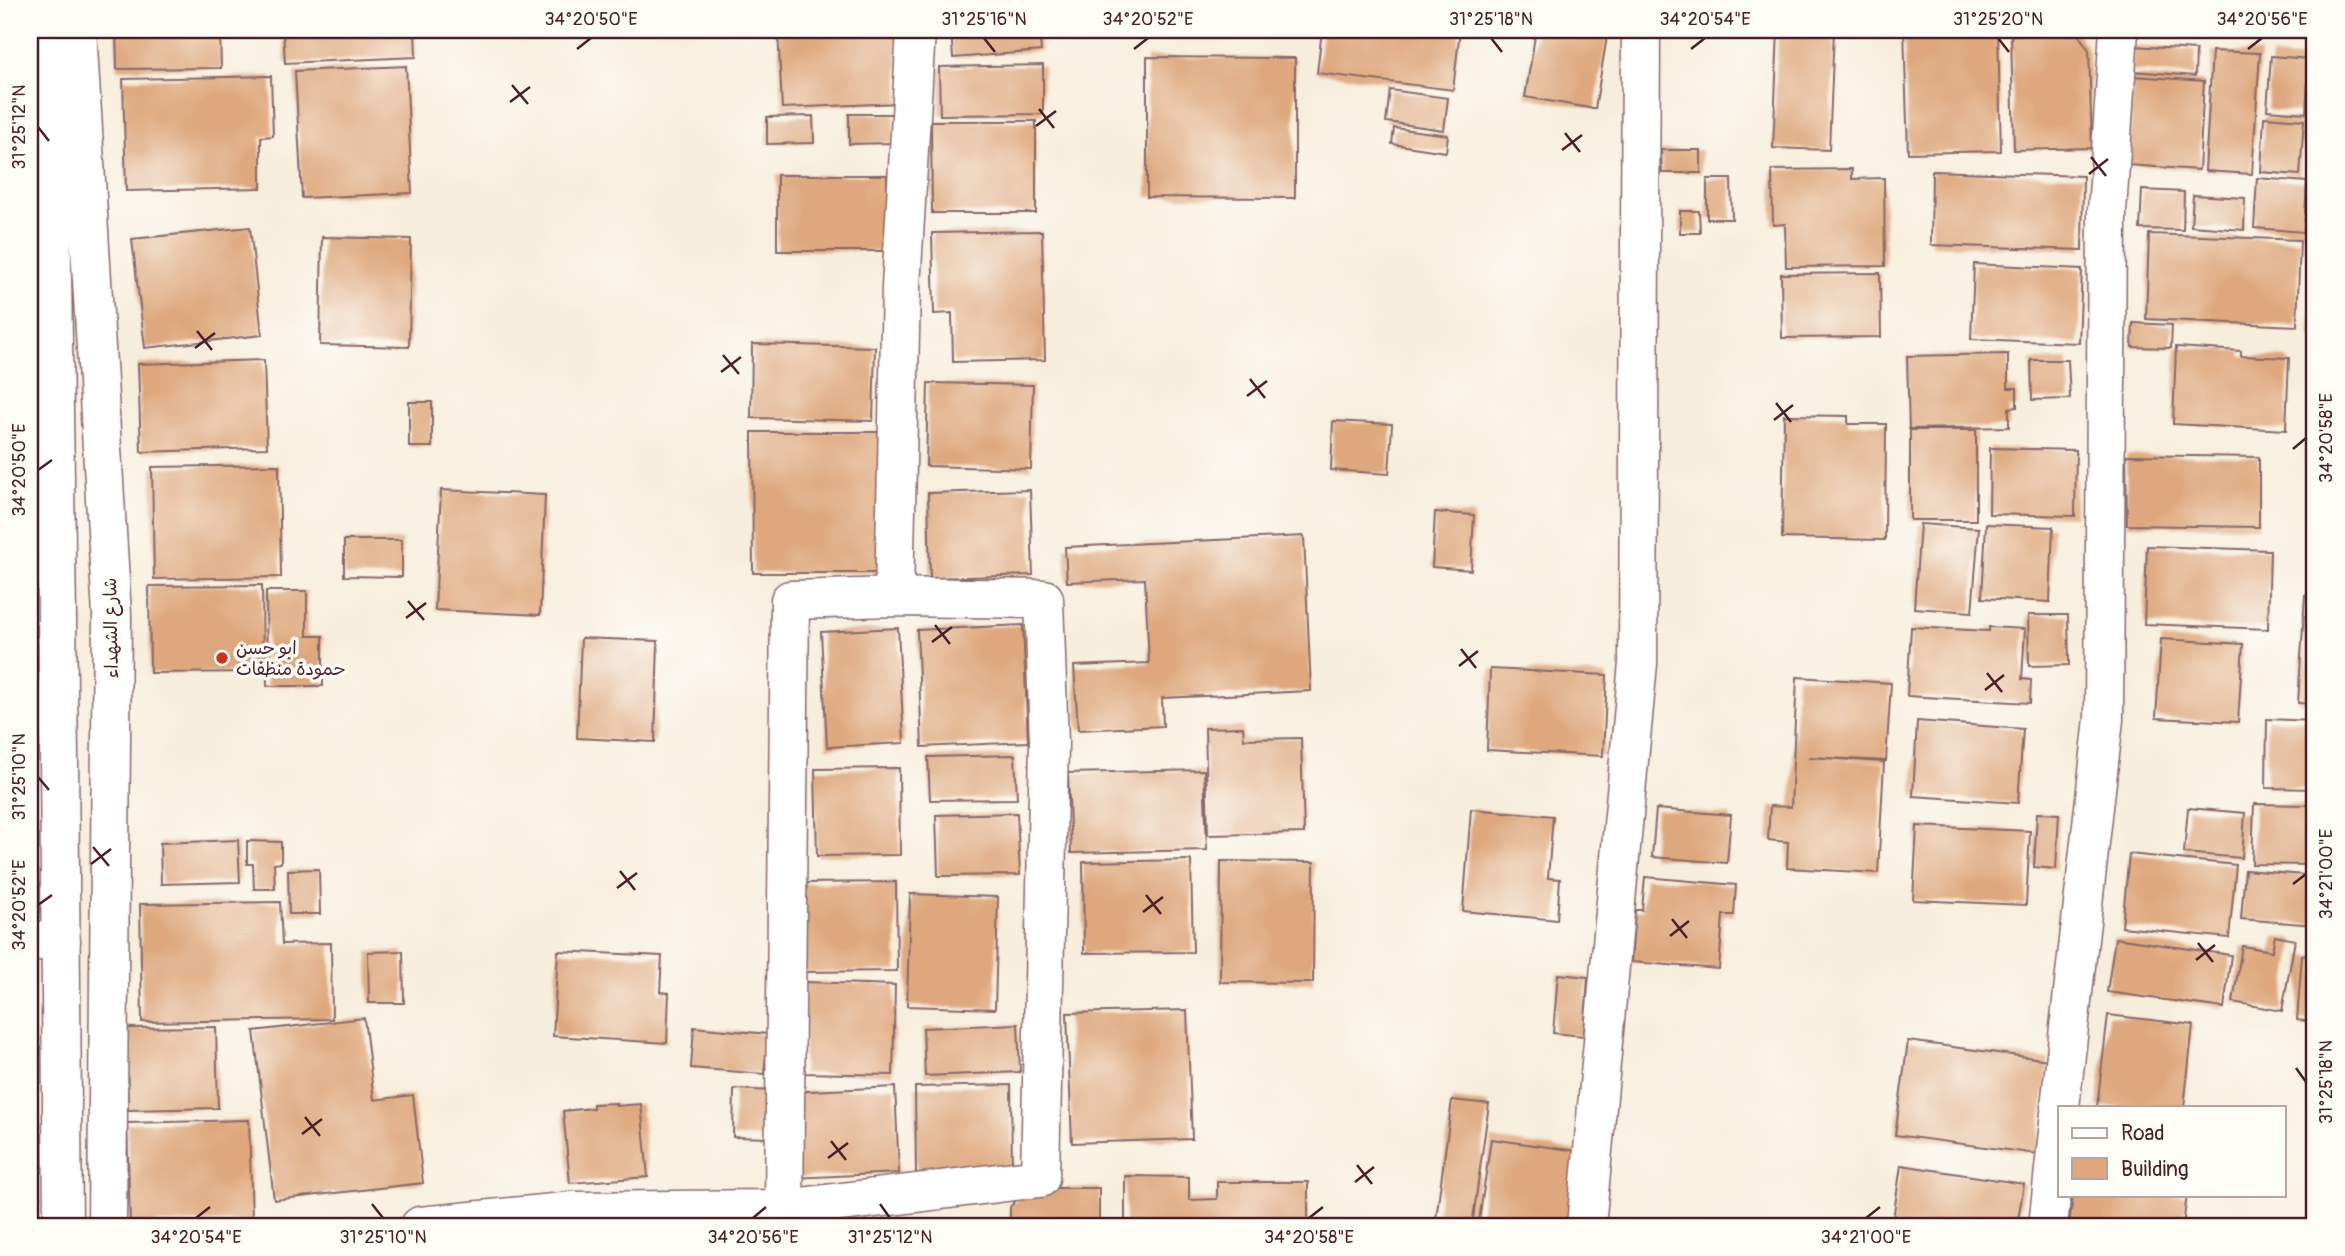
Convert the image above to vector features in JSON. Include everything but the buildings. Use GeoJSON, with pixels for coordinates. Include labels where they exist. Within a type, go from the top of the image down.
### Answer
{"type":"FeatureCollection","features":[{"type":"Feature","properties":{"kind":"street"},"geometry":{"type":"LineString","coordinates":[[44,30],[52,217],[45,941],[63,1226]]}},
{"type":"Feature","properties":{"kind":"street","name":"شارع الشهداء"},"geometry":{"type":"LineString","coordinates":[[76,30],[112,615],[107,1226]]}},
{"type":"Feature","properties":{"kind":"street"},"geometry":{"type":"LineString","coordinates":[[894,597],[901,287],[916,30]]}},
{"type":"Feature","properties":{"kind":"street"},"geometry":{"type":"LineString","coordinates":[[1586,1226],[1638,663],[1641,30]]}},
{"type":"Feature","properties":{"kind":"street"},"geometry":{"type":"LineString","coordinates":[[2060,1106],[2104,719],[2107,211],[2119,30]]}},
{"type":"Feature","properties":{"kind":"street"},"geometry":{"type":"LineString","coordinates":[[420,1226],[784,1209],[1040,1178],[1049,743],[1044,599],[894,597],[789,600],[784,1209]]}},
{"type":"Feature","properties":{"kind":"street"},"geometry":{"type":"LineString","coordinates":[[2048,1226],[2058,1132]]}},
{"type":"Feature","properties":{"kind":"place","name":"ابو حسن حمودة منظفات"},"geometry":{"type":"Point","coordinates":[222,658]}}]}
